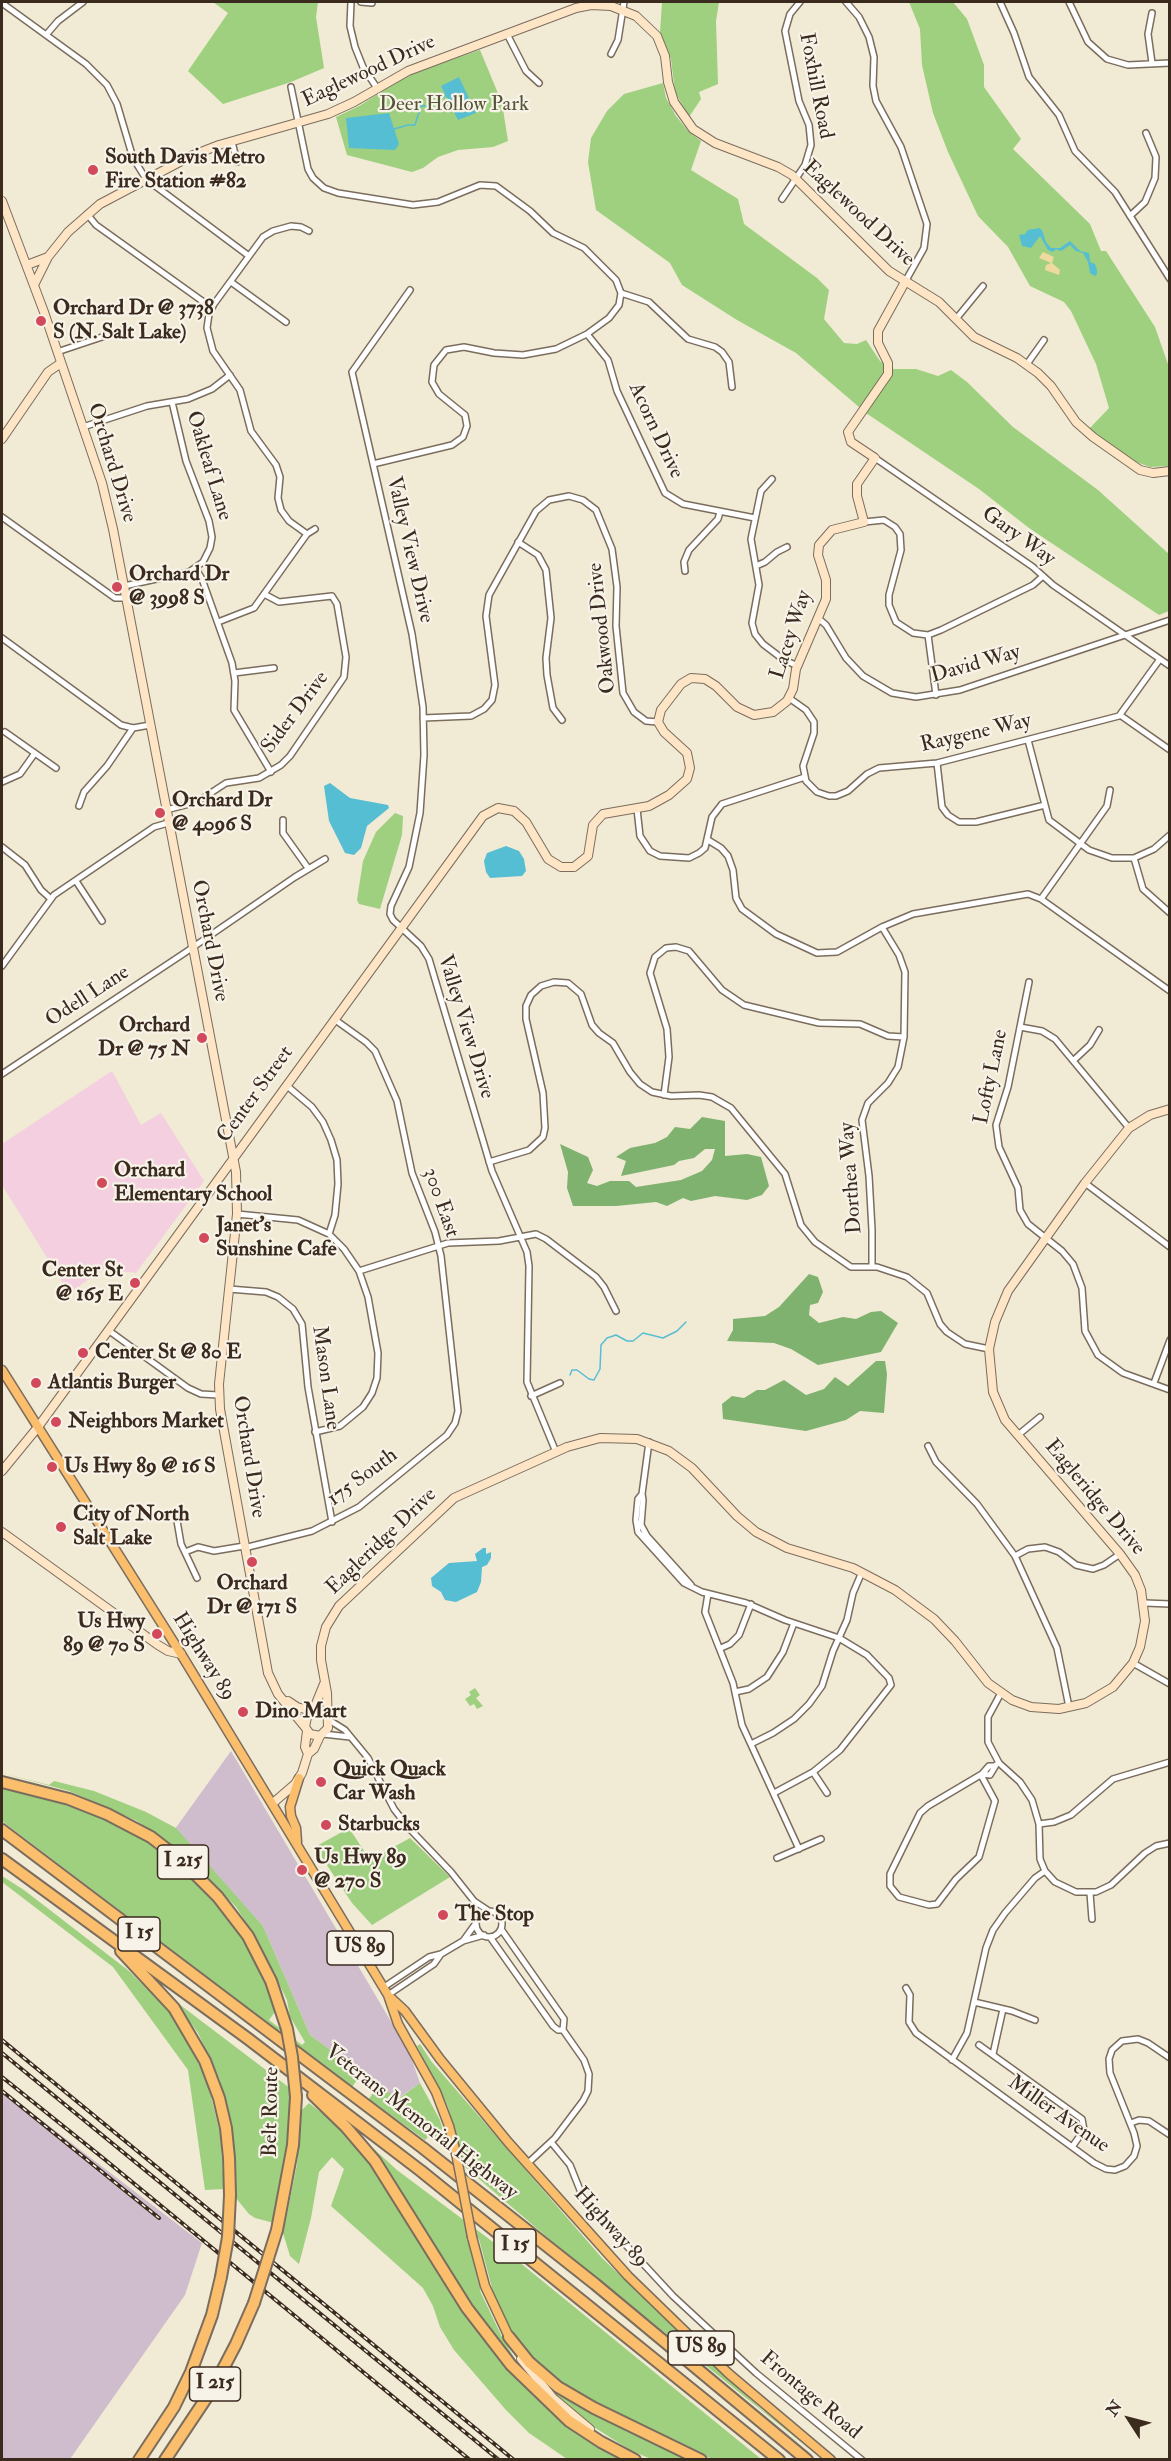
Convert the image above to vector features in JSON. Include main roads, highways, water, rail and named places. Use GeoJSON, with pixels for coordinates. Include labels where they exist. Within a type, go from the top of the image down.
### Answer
{"type":"FeatureCollection","features":[{"type":"Feature","properties":{"kind":"highway","name":"Belt Route"},"geometry":{"type":"LineString","coordinates":[[2,1782],[69,1799],[107,1814],[151,1838],[182,1861],[218,1897],[248,1936],[271,1980],[287,2029],[296,2097],[291,2165],[277,2230],[254,2303],[236,2344],[213,2388],[165,2460]]}},
{"type":"Feature","properties":{"kind":"highway","name":"Veterans Memorial Highway"},"geometry":{"type":"LineString","coordinates":[[2,1830],[423,2148],[595,2284],[807,2460]]}},
{"type":"Feature","properties":{"kind":"highway","name":"Veterans Memorial Highway"},"geometry":{"type":"LineString","coordinates":[[2,1858],[247,2038],[421,2171],[779,2460]]}},
{"type":"Feature","properties":{"kind":"highway","name":"Belt Route"},"geometry":{"type":"LineString","coordinates":[[103,1931],[168,2001],[186,2026],[205,2061],[219,2098],[230,2158],[228,2237],[212,2315],[191,2372],[174,2408],[139,2460]]}},
{"type":"Feature","properties":{"kind":"highway"},"geometry":{"type":"LineString","coordinates":[[247,2038],[312,2094],[361,2143],[400,2198],[467,2308],[511,2365],[569,2421],[601,2442],[636,2460]]}},
{"type":"Feature","properties":{"kind":"highway"},"geometry":{"type":"LineString","coordinates":[[509,2337],[529,2362],[558,2387],[594,2408],[701,2460]]}},
{"type":"Feature","properties":{"kind":"main road","name":"Eaglewood Drive"},"geometry":{"type":"LineString","coordinates":[[34,285],[48,257],[68,232],[87,214],[113,196],[200,152],[340,110],[408,71],[583,6],[624,5],[657,36],[665,56],[668,82],[674,102],[693,129],[715,143],[778,167],[797,179],[877,261],[905,282],[939,302],[980,341],[1027,364],[1047,382],[1076,422],[1100,443],[1140,470],[1153,473],[1170,471]]}},
{"type":"Feature","properties":{"kind":"main road","name":"Orchard Drive"},"geometry":{"type":"LineString","coordinates":[[2,201],[27,265],[106,497],[124,586],[238,1189],[218,1395],[268,1673],[275,1689],[306,1729]]}},
{"type":"Feature","properties":{"kind":"main road"},"geometry":{"type":"LineString","coordinates":[[27,265],[48,257]]}},
{"type":"Feature","properties":{"kind":"main road","name":"Gary Way"},"geometry":{"type":"LineString","coordinates":[[864,522],[857,496],[857,484],[875,458],[851,442],[848,435],[850,428],[888,374],[888,363],[878,343],[878,331],[905,282]]}},
{"type":"Feature","properties":{"kind":"main road"},"geometry":{"type":"LineString","coordinates":[[2,439],[48,372],[61,363]]}},
{"type":"Feature","properties":{"kind":"main road","name":"Lacey Way"},"geometry":{"type":"LineString","coordinates":[[505,808],[520,815],[548,859],[566,867],[578,865],[586,859],[591,849],[593,825],[600,816],[609,811],[637,809],[653,804],[685,782],[690,772],[687,753],[664,732],[658,722],[661,710],[684,681],[691,678],[709,681],[737,707],[754,715],[773,712],[781,707],[793,689],[798,666],[825,603],[827,590],[818,558],[819,544],[832,530],[864,522]]}},
{"type":"Feature","properties":{"kind":"main road","name":"Center Street"},"geometry":{"type":"LineString","coordinates":[[2,1472],[38,1427],[481,818],[491,810],[505,808]]}},
{"type":"Feature","properties":{"kind":"main road","name":"Eagleridge Drive"},"geometry":{"type":"LineString","coordinates":[[328,1717],[321,1646],[326,1627],[339,1606],[454,1498],[556,1452],[584,1441],[609,1437],[627,1437],[649,1442],[669,1451],[687,1463],[737,1516],[756,1532],[780,1546],[862,1572],[895,1590],[948,1633],[988,1683],[1001,1693],[1031,1707],[1045,1709],[1086,1703],[1104,1693],[1124,1677],[1133,1663],[1144,1636],[1144,1603],[1135,1575],[1120,1554],[1005,1420],[995,1399],[990,1379],[989,1349],[1002,1303],[1014,1280],[1085,1183],[1129,1128],[1150,1115],[1170,1109]]}},
{"type":"Feature","properties":{"kind":"main road"},"geometry":{"type":"LineString","coordinates":[[228,1134],[248,1137]]}},
{"type":"Feature","properties":{"kind":"main road","name":"Highway 89"},"geometry":{"type":"LineString","coordinates":[[2,1370],[181,1654],[386,1991],[398,2024],[436,2092],[449,2126],[472,2237],[485,2286],[509,2337],[530,2371],[563,2407],[591,2430],[636,2460]]}},
{"type":"Feature","properties":{"kind":"main road"},"geometry":{"type":"LineString","coordinates":[[2,1532],[158,1645],[168,1651],[181,1654]]}},
{"type":"Feature","properties":{"kind":"main road","name":"Eagleridge Drive"},"geometry":{"type":"LineString","coordinates":[[312,1711],[324,1684]]}},
{"type":"Feature","properties":{"kind":"main road"},"geometry":{"type":"LineString","coordinates":[[283,1699],[297,1707],[321,1711],[328,1717],[328,1728],[308,1754],[290,1807],[296,1828],[297,1843]]}},
{"type":"Feature","properties":{"kind":"main road"},"geometry":{"type":"LineString","coordinates":[[308,1754],[305,1747],[306,1719],[312,1711]]}},
{"type":"Feature","properties":{"kind":"main road"},"geometry":{"type":"LineString","coordinates":[[306,1729],[321,1735]]}},
{"type":"Feature","properties":{"kind":"main road"},"geometry":{"type":"LineString","coordinates":[[273,1803],[299,1778]]}},
{"type":"Feature","properties":{"kind":"main road","name":"Highway 89"},"geometry":{"type":"LineString","coordinates":[[386,1991],[405,2011],[449,2071],[527,2164],[614,2261],[685,2333],[757,2399],[831,2460]]}},
{"type":"Feature","properties":{"kind":"water"},"geometry":{"type":"Polygon","coordinates":[[[459,77],[476,113],[458,120],[441,86],[459,77]]]}},
{"type":"Feature","properties":{"kind":"water"},"geometry":{"type":"Polygon","coordinates":[[[389,113],[399,144],[395,150],[349,148],[346,118],[389,113]]]}},
{"type":"Feature","properties":{"kind":"water"},"geometry":{"type":"Polygon","coordinates":[[[1039,228],[1051,248],[1060,248],[1070,241],[1080,251],[1089,253],[1090,262],[1095,264],[1097,274],[1095,276],[1090,273],[1083,253],[1076,251],[1070,245],[1061,251],[1056,249],[1053,252],[1048,250],[1040,236],[1031,248],[1022,246],[1019,235],[1039,228]]]}},
{"type":"Feature","properties":{"kind":"water"},"geometry":{"type":"Polygon","coordinates":[[[330,783],[350,798],[388,805],[389,808],[367,826],[361,848],[354,855],[345,853],[329,821],[324,786],[330,783]]]}},
{"type":"Feature","properties":{"kind":"water"},"geometry":{"type":"Polygon","coordinates":[[[506,846],[519,851],[524,859],[526,871],[522,876],[490,878],[484,861],[487,853],[506,846]]]}},
{"type":"Feature","properties":{"kind":"water"},"geometry":{"type":"Polygon","coordinates":[[[486,1548],[486,1554],[491,1552],[491,1558],[487,1565],[482,1567],[481,1582],[477,1592],[456,1602],[445,1600],[441,1592],[432,1586],[431,1578],[449,1563],[477,1561],[475,1554],[486,1548]]]}},
{"type":"Feature","properties":{"kind":"waterway"},"geometry":{"type":"LineString","coordinates":[[394,129],[415,125],[421,106],[429,106],[446,95]]}},
{"type":"Feature","properties":{"kind":"waterway"},"geometry":{"type":"LineString","coordinates":[[570,1375],[572,1370],[577,1370],[594,1380],[600,1369],[601,1345],[607,1338],[616,1335],[627,1341],[633,1341],[643,1333],[663,1338],[677,1331],[686,1322]]}},
{"type":"Feature","properties":{"kind":"railway"},"geometry":{"type":"LineString","coordinates":[[2,2040],[514,2460]]}},
{"type":"Feature","properties":{"kind":"railway"},"geometry":{"type":"LineString","coordinates":[[2,2053],[499,2460]]}},
{"type":"Feature","properties":{"kind":"railway"},"geometry":{"type":"LineString","coordinates":[[2,2077],[470,2460]]}},
{"type":"Feature","properties":{"kind":"railway"},"geometry":{"type":"LineString","coordinates":[[2,2091],[159,2218]]}},
{"type":"Feature","properties":{"kind":"place","name":"South Davis Metro Fire Station #82"},"geometry":{"type":"Point","coordinates":[93,170]}},
{"type":"Feature","properties":{"kind":"place","name":"Orchard Dr @ 3738 S (N. Salt Lake)"},"geometry":{"type":"Point","coordinates":[41,321]}},
{"type":"Feature","properties":{"kind":"place","name":"Orchard Dr @ 3998 S"},"geometry":{"type":"Point","coordinates":[117,587]}},
{"type":"Feature","properties":{"kind":"place","name":"Orchard Dr @ 4096 S"},"geometry":{"type":"Point","coordinates":[160,813]}},
{"type":"Feature","properties":{"kind":"place","name":"Orchard Dr @ 75 N"},"geometry":{"type":"Point","coordinates":[202,1038]}},
{"type":"Feature","properties":{"kind":"place","name":"Orchard Elementary School"},"geometry":{"type":"Point","coordinates":[102,1183]}},
{"type":"Feature","properties":{"kind":"place","name":"Janet's Sunshine Cafe"},"geometry":{"type":"Point","coordinates":[204,1238]}},
{"type":"Feature","properties":{"kind":"place","name":"Center St @ 165 E"},"geometry":{"type":"Point","coordinates":[135,1283]}},
{"type":"Feature","properties":{"kind":"place","name":"Center St @ 80 E"},"geometry":{"type":"Point","coordinates":[83,1353]}},
{"type":"Feature","properties":{"kind":"place","name":"Atlantis Burger"},"geometry":{"type":"Point","coordinates":[36,1383]}},
{"type":"Feature","properties":{"kind":"place","name":"Neighbors Market"},"geometry":{"type":"Point","coordinates":[56,1422]}},
{"type":"Feature","properties":{"kind":"place","name":"Us Hwy 89 @ 16 S"},"geometry":{"type":"Point","coordinates":[52,1467]}},
{"type":"Feature","properties":{"kind":"place","name":"City of North Salt Lake"},"geometry":{"type":"Point","coordinates":[61,1527]}},
{"type":"Feature","properties":{"kind":"place","name":"Orchard Dr @ 171 S"},"geometry":{"type":"Point","coordinates":[252,1562]}},
{"type":"Feature","properties":{"kind":"place","name":"Us Hwy 89 @ 70 S"},"geometry":{"type":"Point","coordinates":[157,1634]}},
{"type":"Feature","properties":{"kind":"place","name":"Dino Mart"},"geometry":{"type":"Point","coordinates":[243,1712]}},
{"type":"Feature","properties":{"kind":"place","name":"Quick Quack Car Wash"},"geometry":{"type":"Point","coordinates":[321,1782]}},
{"type":"Feature","properties":{"kind":"place","name":"Starbucks"},"geometry":{"type":"Point","coordinates":[326,1825]}},
{"type":"Feature","properties":{"kind":"place","name":"Us Hwy 89 @ 270 S"},"geometry":{"type":"Point","coordinates":[302,1870]}},
{"type":"Feature","properties":{"kind":"place","name":"The Stop"},"geometry":{"type":"Point","coordinates":[443,1915]}},
{"type":"Feature","properties":{"kind":"park label","name":"Deer Hollow Park"},"geometry":{"type":"Point","coordinates":[454,105]}}]}
